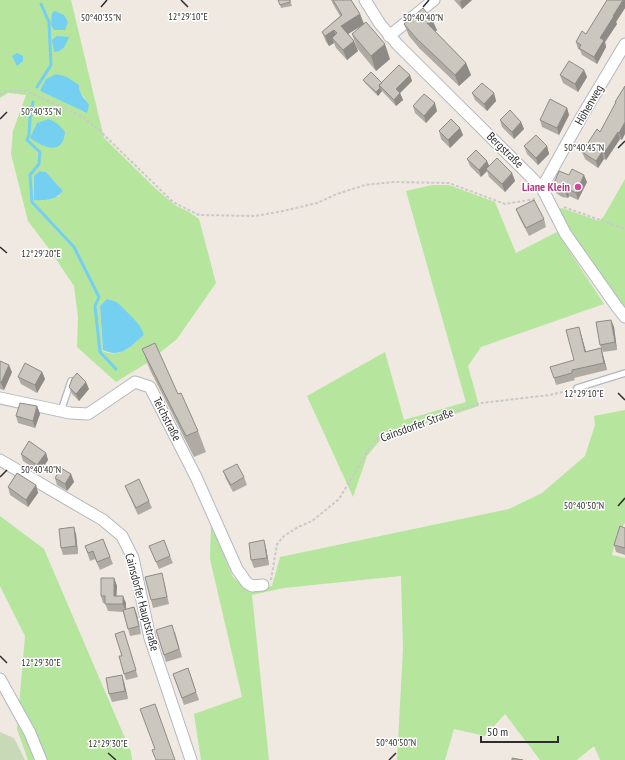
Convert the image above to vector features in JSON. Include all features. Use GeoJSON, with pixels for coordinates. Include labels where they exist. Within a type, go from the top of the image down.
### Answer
{"type":"FeatureCollection","features":[{"type":"Feature","properties":{"kind":"street","name":"Bergstraße"},"geometry":{"type":"LineString","coordinates":[[365,0],[389,36],[544,191],[565,233],[625,317]]}},
{"type":"Feature","properties":{"kind":"street"},"geometry":{"type":"LineString","coordinates":[[389,36],[434,0]]}},
{"type":"Feature","properties":{"kind":"street","name":"Höhenweg"},"geometry":{"type":"LineString","coordinates":[[544,191],[582,116],[625,44]]}},
{"type":"Feature","properties":{"kind":"street","name":"Teichstraße"},"geometry":{"type":"LineString","coordinates":[[0,398],[60,411],[88,414],[135,382],[150,387],[196,477],[237,569],[252,586],[263,585]]}},
{"type":"Feature","properties":{"kind":"street","name":"Cainsdorfer Hauptstraße"},"geometry":{"type":"LineString","coordinates":[[0,460],[103,520],[122,536],[133,558],[150,638],[191,760]]}},
{"type":"Feature","properties":{"kind":"street"},"geometry":{"type":"LineString","coordinates":[[0,679],[30,733],[41,760]]}},
{"type":"Feature","properties":{"kind":"lane"},"geometry":{"type":"LineString","coordinates":[[577,388],[625,373]]}},
{"type":"Feature","properties":{"kind":"lane"},"geometry":{"type":"LineString","coordinates":[[60,411],[72,381]]}},
{"type":"Feature","properties":{"kind":"path"},"geometry":{"type":"LineString","coordinates":[[0,95],[6,91],[26,91],[83,117],[102,133],[173,202],[199,215],[255,216],[283,211],[316,202],[365,185],[394,182],[449,183],[505,204],[540,197],[544,191]]}},
{"type":"Feature","properties":{"kind":"path"},"geometry":{"type":"LineString","coordinates":[[551,205],[570,209],[625,229]]}},
{"type":"Feature","properties":{"kind":"path","name":"Cainsdorfer Straße"},"geometry":{"type":"LineString","coordinates":[[263,585],[269,584],[273,578],[277,544],[284,536],[298,527],[312,521],[339,499],[370,447],[379,436],[481,403],[550,394],[577,388]]}},
{"type":"Feature","properties":{"kind":"green space"},"geometry":{"type":"Polygon","coordinates":[[[0,0],[71,0],[104,138],[156,189],[175,205],[199,219],[216,283],[177,339],[147,363],[116,382],[77,347],[78,317],[74,286],[50,250],[28,221],[11,154],[13,131],[26,95],[8,93],[0,98],[0,0]],[[40,91],[82,111],[85,98],[79,92],[40,91]],[[40,171],[41,201],[59,196],[63,191],[46,172],[40,171]],[[117,302],[100,306],[103,351],[109,353],[120,352],[130,347],[144,335],[117,302]]]}},
{"type":"Feature","properties":{"kind":"green space"},"geometry":{"type":"Polygon","coordinates":[[[625,179],[625,308],[584,254],[559,209],[562,208],[599,221],[604,216],[625,179]]]}},
{"type":"Feature","properties":{"kind":"green space"},"geometry":{"type":"Polygon","coordinates":[[[432,185],[449,185],[495,202],[516,253],[557,232],[604,304],[481,347],[468,366],[479,406],[382,438],[367,456],[353,497],[307,396],[385,352],[404,420],[466,402],[406,191],[432,185]]]}},
{"type":"Feature","properties":{"kind":"green space"},"geometry":{"type":"Polygon","coordinates":[[[625,410],[625,523],[617,534],[612,555],[625,558],[625,760],[600,760],[594,746],[577,760],[540,760],[505,714],[485,736],[454,729],[445,760],[397,760],[403,649],[401,576],[284,588],[252,595],[269,760],[201,760],[194,714],[242,697],[210,559],[211,525],[233,577],[248,591],[272,586],[280,557],[509,509],[542,493],[585,456],[595,425],[594,416],[625,410]]]}},
{"type":"Feature","properties":{"kind":"green space"},"geometry":{"type":"Polygon","coordinates":[[[0,516],[44,549],[131,752],[132,760],[28,760],[17,729],[25,636],[0,586],[0,516]]]}},
{"type":"Feature","properties":{"kind":"green space"},"geometry":{"type":"Polygon","coordinates":[[[0,732],[14,738],[25,760],[0,760],[0,732]]]}},
{"type":"Feature","properties":{"kind":"water"},"geometry":{"type":"Polygon","coordinates":[[[55,11],[64,15],[68,22],[65,30],[54,30],[51,25],[52,13],[55,11]]]}},
{"type":"Feature","properties":{"kind":"water"},"geometry":{"type":"Polygon","coordinates":[[[57,36],[69,37],[60,51],[54,52],[52,40],[57,36]]]}},
{"type":"Feature","properties":{"kind":"water"},"geometry":{"type":"Polygon","coordinates":[[[17,53],[23,56],[23,61],[17,66],[12,56],[17,53]]]}},
{"type":"Feature","properties":{"kind":"water"},"geometry":{"type":"Polygon","coordinates":[[[56,74],[67,77],[79,85],[81,94],[89,105],[87,113],[40,91],[46,79],[56,74]]]}},
{"type":"Feature","properties":{"kind":"water"},"geometry":{"type":"Polygon","coordinates":[[[49,119],[58,124],[65,132],[61,144],[52,148],[41,145],[30,138],[37,123],[49,119]]]}},
{"type":"Feature","properties":{"kind":"water"},"geometry":{"type":"Polygon","coordinates":[[[40,171],[46,172],[63,191],[60,194],[50,199],[34,200],[34,176],[40,171]]]}},
{"type":"Feature","properties":{"kind":"water"},"geometry":{"type":"Polygon","coordinates":[[[107,299],[117,302],[140,326],[144,335],[130,347],[115,353],[103,350],[100,306],[107,299]]]}},
{"type":"Feature","properties":{"kind":"building"},"geometry":{"type":"Polygon","coordinates":[[[278,0],[290,0],[290,2],[280,5],[278,0]]]}},
{"type":"Feature","properties":{"kind":"building"},"geometry":{"type":"Polygon","coordinates":[[[333,0],[351,0],[360,14],[341,26],[354,41],[343,50],[332,38],[337,33],[334,30],[325,36],[322,32],[342,15],[333,0]]]}},
{"type":"Feature","properties":{"kind":"building"},"geometry":{"type":"Polygon","coordinates":[[[607,0],[623,0],[600,38],[604,40],[594,57],[579,48],[581,45],[576,42],[582,31],[586,34],[607,0]]]}},
{"type":"Feature","properties":{"kind":"building"},"geometry":{"type":"Polygon","coordinates":[[[423,8],[432,19],[427,23],[466,63],[455,75],[416,38],[404,24],[423,8]]]}},
{"type":"Feature","properties":{"kind":"building"},"geometry":{"type":"Polygon","coordinates":[[[366,22],[385,44],[371,56],[352,34],[366,22]]]}},
{"type":"Feature","properties":{"kind":"building"},"geometry":{"type":"Polygon","coordinates":[[[569,61],[584,70],[575,84],[560,75],[569,61]]]}},
{"type":"Feature","properties":{"kind":"building"},"geometry":{"type":"Polygon","coordinates":[[[399,65],[410,75],[396,89],[400,93],[394,100],[379,85],[399,65]]]}},
{"type":"Feature","properties":{"kind":"building"},"geometry":{"type":"Polygon","coordinates":[[[371,72],[382,83],[379,85],[380,88],[376,92],[363,80],[371,72]]]}},
{"type":"Feature","properties":{"kind":"building"},"geometry":{"type":"Polygon","coordinates":[[[482,83],[494,93],[484,104],[472,93],[482,83]]]}},
{"type":"Feature","properties":{"kind":"building"},"geometry":{"type":"Polygon","coordinates":[[[625,86],[625,122],[619,133],[618,132],[604,153],[602,152],[596,161],[582,152],[597,129],[600,132],[625,86]]]}},
{"type":"Feature","properties":{"kind":"building"},"geometry":{"type":"Polygon","coordinates":[[[424,94],[435,103],[424,116],[413,106],[424,94]]]}},
{"type":"Feature","properties":{"kind":"building"},"geometry":{"type":"Polygon","coordinates":[[[550,99],[567,108],[557,128],[540,120],[550,99]]]}},
{"type":"Feature","properties":{"kind":"building"},"geometry":{"type":"Polygon","coordinates":[[[510,110],[521,122],[512,132],[500,120],[510,110]]]}},
{"type":"Feature","properties":{"kind":"building"},"geometry":{"type":"Polygon","coordinates":[[[451,119],[460,128],[448,140],[439,131],[451,119]]]}},
{"type":"Feature","properties":{"kind":"building"},"geometry":{"type":"Polygon","coordinates":[[[536,135],[547,146],[536,158],[524,146],[536,135]]]}},
{"type":"Feature","properties":{"kind":"building"},"geometry":{"type":"Polygon","coordinates":[[[476,150],[487,161],[479,170],[467,159],[476,150]]]}},
{"type":"Feature","properties":{"kind":"building"},"geometry":{"type":"Polygon","coordinates":[[[497,158],[512,173],[502,184],[486,169],[497,158]]]}},
{"type":"Feature","properties":{"kind":"building"},"geometry":{"type":"Polygon","coordinates":[[[572,169],[584,175],[576,193],[566,188],[565,191],[559,190],[553,186],[559,171],[569,175],[572,169]]]}},
{"type":"Feature","properties":{"kind":"building"},"geometry":{"type":"Polygon","coordinates":[[[534,200],[544,219],[526,228],[516,209],[534,200]]]}},
{"type":"Feature","properties":{"kind":"building"},"geometry":{"type":"Polygon","coordinates":[[[611,320],[615,342],[600,345],[596,322],[611,320]]]}},
{"type":"Feature","properties":{"kind":"building"},"geometry":{"type":"Polygon","coordinates":[[[579,327],[585,352],[601,348],[604,363],[572,370],[572,373],[554,378],[550,367],[574,360],[566,330],[579,327]]]}},
{"type":"Feature","properties":{"kind":"building"},"geometry":{"type":"Polygon","coordinates":[[[155,343],[178,394],[181,393],[198,431],[186,436],[142,349],[155,343]]]}},
{"type":"Feature","properties":{"kind":"building"},"geometry":{"type":"Polygon","coordinates":[[[0,361],[9,365],[1,383],[0,382],[0,361]]]}},
{"type":"Feature","properties":{"kind":"building"},"geometry":{"type":"Polygon","coordinates":[[[25,363],[42,372],[35,385],[18,377],[25,363]]]}},
{"type":"Feature","properties":{"kind":"building"},"geometry":{"type":"Polygon","coordinates":[[[77,373],[86,382],[76,394],[69,387],[72,379],[77,373]]]}},
{"type":"Feature","properties":{"kind":"building"},"geometry":{"type":"Polygon","coordinates":[[[20,403],[37,406],[33,421],[16,416],[20,403]]]}},
{"type":"Feature","properties":{"kind":"building"},"geometry":{"type":"Polygon","coordinates":[[[29,441],[46,453],[37,465],[21,454],[29,441]]]}},
{"type":"Feature","properties":{"kind":"building"},"geometry":{"type":"Polygon","coordinates":[[[237,464],[244,477],[231,485],[223,471],[237,464]]]}},
{"type":"Feature","properties":{"kind":"building"},"geometry":{"type":"Polygon","coordinates":[[[61,468],[71,474],[65,484],[55,478],[61,468]]]}},
{"type":"Feature","properties":{"kind":"building"},"geometry":{"type":"Polygon","coordinates":[[[17,473],[36,485],[26,500],[8,487],[17,473]]]}},
{"type":"Feature","properties":{"kind":"building"},"geometry":{"type":"Polygon","coordinates":[[[139,479],[149,501],[136,508],[125,486],[139,479]]]}},
{"type":"Feature","properties":{"kind":"building"},"geometry":{"type":"Polygon","coordinates":[[[620,526],[625,528],[625,548],[614,545],[620,526]]]}},
{"type":"Feature","properties":{"kind":"building"},"geometry":{"type":"Polygon","coordinates":[[[74,527],[76,546],[61,548],[59,529],[74,527]]]}},
{"type":"Feature","properties":{"kind":"building"},"geometry":{"type":"Polygon","coordinates":[[[103,539],[110,557],[97,562],[93,551],[88,553],[85,546],[103,539]]]}},
{"type":"Feature","properties":{"kind":"building"},"geometry":{"type":"Polygon","coordinates":[[[164,540],[170,556],[156,562],[149,546],[164,540]]]}},
{"type":"Feature","properties":{"kind":"building"},"geometry":{"type":"Polygon","coordinates":[[[264,540],[267,558],[251,560],[249,543],[264,540]]]}},
{"type":"Feature","properties":{"kind":"building"},"geometry":{"type":"Polygon","coordinates":[[[162,573],[167,597],[151,600],[145,577],[162,573]]]}},
{"type":"Feature","properties":{"kind":"building"},"geometry":{"type":"Polygon","coordinates":[[[101,578],[114,578],[114,596],[123,596],[123,604],[105,604],[105,596],[101,596],[101,578]]]}},
{"type":"Feature","properties":{"kind":"building"},"geometry":{"type":"Polygon","coordinates":[[[134,607],[139,626],[128,629],[123,610],[134,607]]]}},
{"type":"Feature","properties":{"kind":"building"},"geometry":{"type":"Polygon","coordinates":[[[172,625],[179,649],[164,655],[156,630],[172,625]]]}},
{"type":"Feature","properties":{"kind":"building"},"geometry":{"type":"Polygon","coordinates":[[[124,631],[136,670],[124,674],[119,656],[122,656],[115,634],[124,631]]]}},
{"type":"Feature","properties":{"kind":"building"},"geometry":{"type":"Polygon","coordinates":[[[188,668],[196,692],[182,698],[173,674],[188,668]]]}},
{"type":"Feature","properties":{"kind":"building"},"geometry":{"type":"Polygon","coordinates":[[[122,675],[125,691],[109,694],[106,678],[122,675]]]}},
{"type":"Feature","properties":{"kind":"building"},"geometry":{"type":"Polygon","coordinates":[[[155,704],[175,760],[156,760],[152,750],[155,749],[140,709],[155,704]]]}},
{"type":"Feature","properties":{"kind":"building"},"geometry":{"type":"Polygon","coordinates":[[[512,758],[523,760],[512,760],[512,758]]]}},
{"type":"Feature","properties":{"kind":"waterway"},"geometry":{"type":"LineString","coordinates":[[37,87],[51,65],[49,22],[41,4]]}},
{"type":"Feature","properties":{"kind":"waterway"},"geometry":{"type":"LineString","coordinates":[[33,102],[27,140],[40,152],[39,164],[30,175],[32,202],[74,247],[99,297],[95,306],[100,352],[116,369]]}},
{"type":"Feature","properties":{"kind":"place","name":"Liane Klein"},"geometry":{"type":"Point","coordinates":[578,187]}}]}
